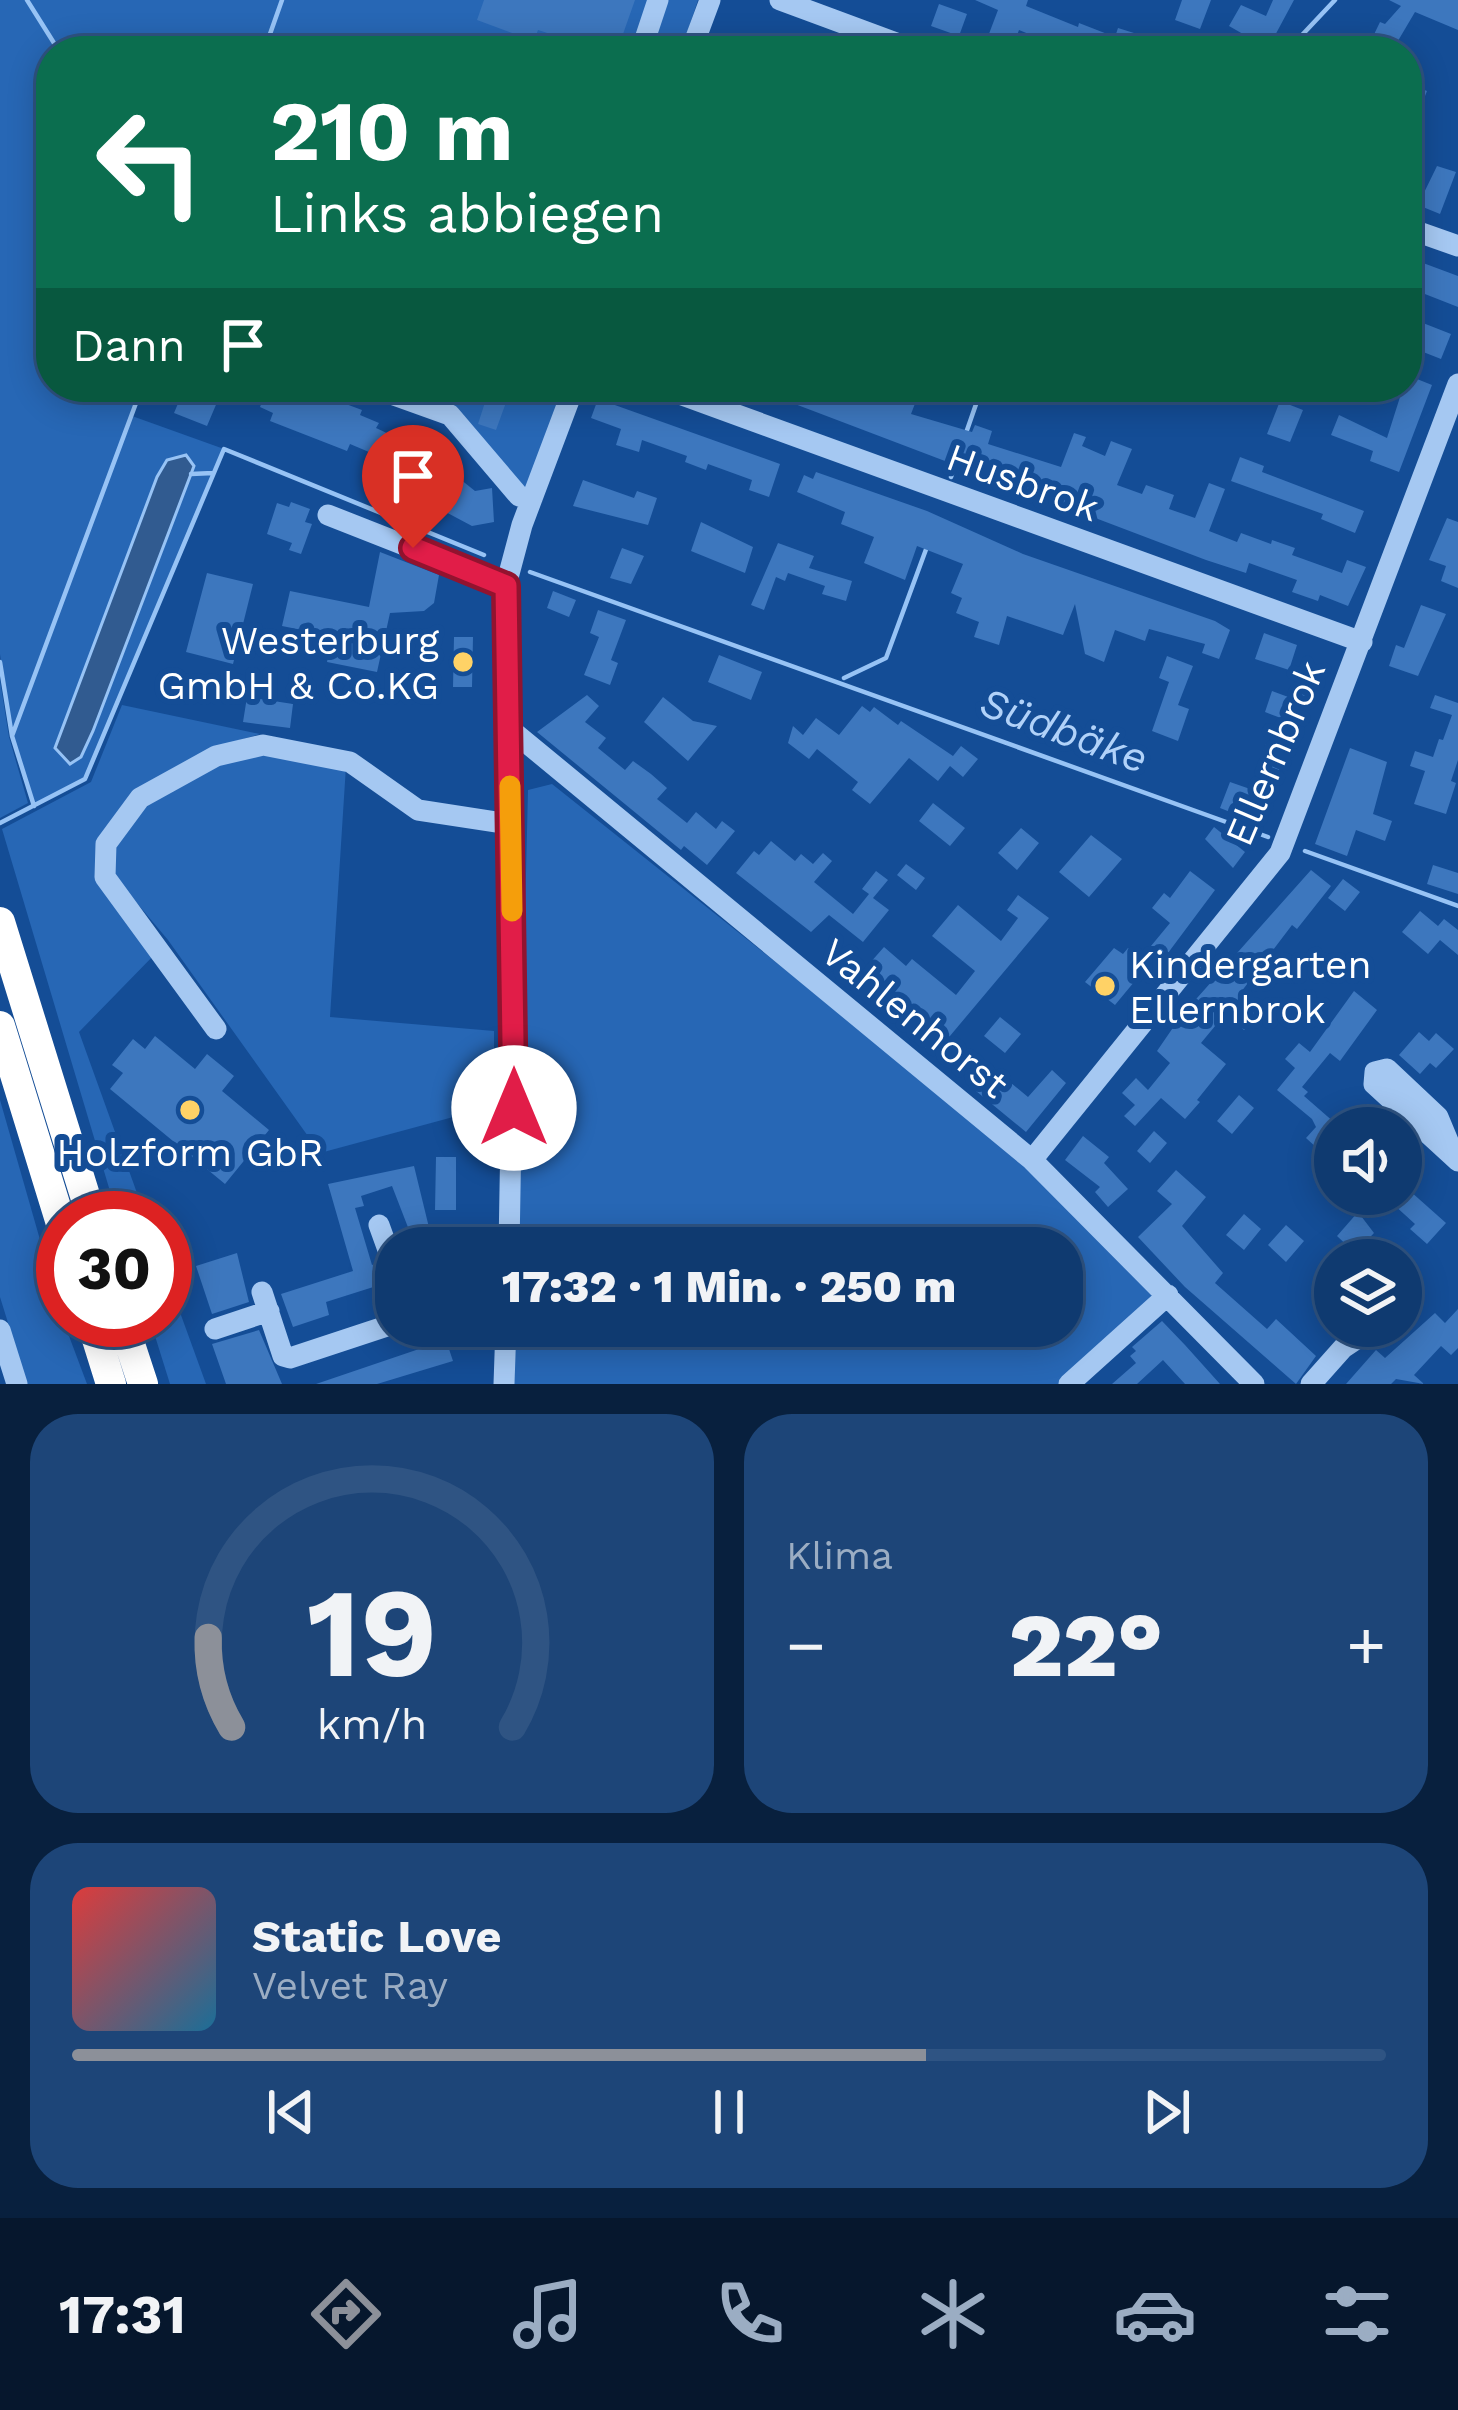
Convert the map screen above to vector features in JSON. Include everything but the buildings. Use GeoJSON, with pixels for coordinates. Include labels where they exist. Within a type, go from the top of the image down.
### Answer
{"type":"FeatureCollection","features":[{"type":"Feature","properties":{"kind":"highway"},"geometry":{"type":"LineString","coordinates":[[0,922],[84,1191]]}},
{"type":"Feature","properties":{"kind":"highway"},"geometry":{"type":"LineString","coordinates":[[0,1026],[51,1191]]}},
{"type":"Feature","properties":{"kind":"highway"},"geometry":{"type":"LineString","coordinates":[[99,1347],[111,1384]]}},
{"type":"Feature","properties":{"kind":"highway"},"geometry":{"type":"LineString","coordinates":[[131,1347],[143,1384]]}},
{"type":"Feature","properties":{"kind":"street"},"geometry":{"type":"LineString","coordinates":[[646,36],[658,0]]}},
{"type":"Feature","properties":{"kind":"street"},"geometry":{"type":"LineString","coordinates":[[697,36],[710,0]]}},
{"type":"Feature","properties":{"kind":"street"},"geometry":{"type":"LineString","coordinates":[[780,0],[877,36]]}},
{"type":"Feature","properties":{"kind":"street"},"geometry":{"type":"LineString","coordinates":[[1422,233],[1458,246]]}},
{"type":"Feature","properties":{"kind":"street","name":"Ellernbrok"},"geometry":{"type":"LineString","coordinates":[[1032,1160],[1280,853],[1458,384]]}},
{"type":"Feature","properties":{"kind":"street"},"geometry":{"type":"LineString","coordinates":[[414,402],[450,415],[518,496],[532,499]]}},
{"type":"Feature","properties":{"kind":"street"},"geometry":{"type":"LineString","coordinates":[[510,1227],[514,1108],[506,586],[568,402]]}},
{"type":"Feature","properties":{"kind":"street","name":"Husbrok"},"geometry":{"type":"LineString","coordinates":[[701,402],[1362,642]]}},
{"type":"Feature","properties":{"kind":"street"},"geometry":{"type":"LineString","coordinates":[[328,515],[506,586]]}},
{"type":"Feature","properties":{"kind":"street","name":"Vahlenhorst"},"geometry":{"type":"LineString","coordinates":[[510,729],[1032,1160],[1254,1384]]}},
{"type":"Feature","properties":{"kind":"street"},"geometry":{"type":"LineString","coordinates":[[216,1029],[105,877],[106,844],[140,798],[216,756],[263,745],[350,762],[418,810],[510,824]]}},
{"type":"Feature","properties":{"kind":"street"},"geometry":{"type":"LineString","coordinates":[[1069,1384],[1168,1295]]}},
{"type":"Feature","properties":{"kind":"street"},"geometry":{"type":"LineString","coordinates":[[214,1329],[265,1301],[284,1356],[290,1358],[375,1330]]}},
{"type":"Feature","properties":{"kind":"street"},"geometry":{"type":"LineString","coordinates":[[2,1343],[17,1384]]}},
{"type":"Feature","properties":{"kind":"street"},"geometry":{"type":"LineString","coordinates":[[504,1384],[505,1347]]}},
{"type":"Feature","properties":{"kind":"street"},"geometry":{"type":"LineString","coordinates":[[1310,1384],[1344,1347]]}},
{"type":"Feature","properties":{"kind":"shaded area"},"geometry":{"type":"Polygon","coordinates":[[[0,0],[698,0],[686,36],[36,36],[36,402],[137,402],[132,416],[224,449],[85,779],[34,806],[12,736],[0,654],[0,0]]]}},
{"type":"Feature","properties":{"kind":"shaded area"},"geometry":{"type":"Polygon","coordinates":[[[438,402],[564,402],[532,499],[456,409],[438,402]]]}},
{"type":"Feature","properties":{"kind":"shaded area"},"geometry":{"type":"Polygon","coordinates":[[[186,455],[194,466],[191,474],[93,731],[81,757],[70,764],[55,748],[157,477],[167,460],[186,455]]]}},
{"type":"Feature","properties":{"kind":"shaded area"},"geometry":{"type":"Polygon","coordinates":[[[0,680],[9,737],[28,803],[0,818],[0,680]]]}},
{"type":"Feature","properties":{"kind":"shaded area"},"geometry":{"type":"Polygon","coordinates":[[[122,705],[260,734],[209,749],[100,845],[157,952],[79,1032],[136,1191],[110,1191],[2,829],[91,782],[122,705]]]}},
{"type":"Feature","properties":{"kind":"shaded area"},"geometry":{"type":"Polygon","coordinates":[[[273,749],[346,766],[330,1017],[494,1031],[494,1106],[320,1153],[168,940],[115,877],[114,843],[137,810],[218,761],[273,749]]]}},
{"type":"Feature","properties":{"kind":"shaded area"},"geometry":{"type":"Polygon","coordinates":[[[552,784],[1033,1167],[1159,1297],[1062,1384],[514,1384],[515,1347],[1083,1347],[1083,1227],[518,1227],[528,790],[552,784]]]}},
{"type":"Feature","properties":{"kind":"shaded area"},"geometry":{"type":"Polygon","coordinates":[[[0,1100],[36,1226],[36,1347],[73,1347],[87,1384],[27,1384],[0,1297],[0,1100]]]}},
{"type":"Feature","properties":{"kind":"shaded area"},"geometry":{"type":"Polygon","coordinates":[[[192,1345],[206,1384],[170,1384],[158,1347],[192,1345]]]}},
{"type":"Feature","properties":{"kind":"waterway"},"geometry":{"type":"LineString","coordinates":[[27,0],[50,36]]}},
{"type":"Feature","properties":{"kind":"waterway"},"geometry":{"type":"LineString","coordinates":[[269,36],[282,0]]}},
{"type":"Feature","properties":{"kind":"waterway"},"geometry":{"type":"LineString","coordinates":[[1301,36],[1335,0]]}},
{"type":"Feature","properties":{"kind":"waterway"},"geometry":{"type":"LineString","coordinates":[[12,736],[136,402]]}},
{"type":"Feature","properties":{"kind":"waterway"},"geometry":{"type":"LineString","coordinates":[[966,433],[977,402]]}},
{"type":"Feature","properties":{"kind":"waterway"},"geometry":{"type":"LineString","coordinates":[[0,823],[85,779],[224,449],[484,555]]}},
{"type":"Feature","properties":{"kind":"waterway"},"geometry":{"type":"LineString","coordinates":[[951,477],[957,460]]}},
{"type":"Feature","properties":{"kind":"waterway"},"geometry":{"type":"LineString","coordinates":[[191,474],[213,473]]}},
{"type":"Feature","properties":{"kind":"waterway"},"geometry":{"type":"LineString","coordinates":[[844,678],[886,658],[928,544]]}},
{"type":"Feature","properties":{"kind":"waterway","name":"Südbäke"},"geometry":{"type":"LineString","coordinates":[[530,572],[1268,837]]}},
{"type":"Feature","properties":{"kind":"waterway"},"geometry":{"type":"LineString","coordinates":[[0,662],[12,736],[34,806]]}},
{"type":"Feature","properties":{"kind":"waterway","name":"Südbäke"},"geometry":{"type":"LineString","coordinates":[[1305,851],[1458,906]]}},
{"type":"Feature","properties":{"kind":"slow traffic"},"geometry":{"type":"LineString","coordinates":[[510,786],[512,911]]}},
{"type":"Feature","properties":{"kind":"place","name":"Westerburg GmbH & Co.KG"},"geometry":{"type":"Point","coordinates":[463,662]}},
{"type":"Feature","properties":{"kind":"place","name":"Kindergarten Ellernbrok"},"geometry":{"type":"Point","coordinates":[1105,986]}},
{"type":"Feature","properties":{"kind":"place","name":"Holzform GbR"},"geometry":{"type":"Point","coordinates":[190,1110]}},
{"type":"Feature","properties":{"kind":"route"},"geometry":{"type":"LineString","coordinates":[[413,548],[506,586],[514,1108]]}}]}
